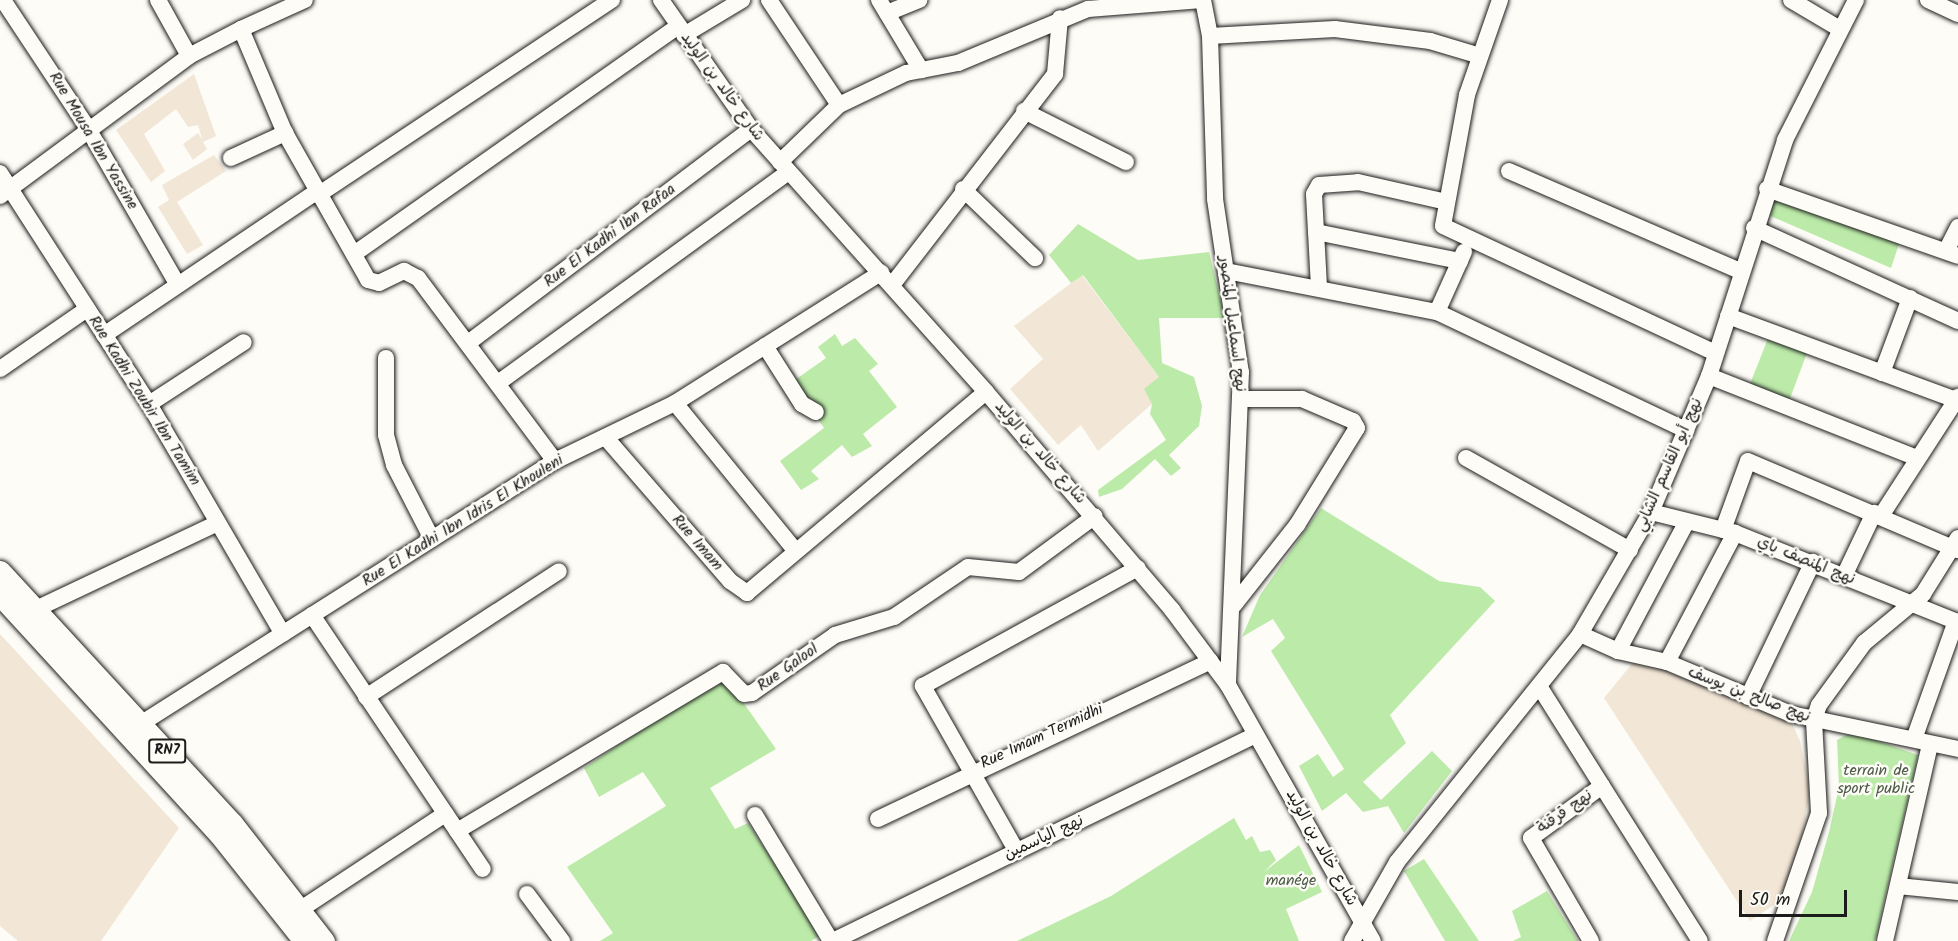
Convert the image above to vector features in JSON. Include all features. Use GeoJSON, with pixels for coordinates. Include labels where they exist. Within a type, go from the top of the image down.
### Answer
{"type":"FeatureCollection","features":[{"type":"Feature","properties":{"kind":"main road","name":"RN7"},"geometry":{"type":"LineString","coordinates":[[0,570],[142,723],[301,909],[324,941]]}},
{"type":"Feature","properties":{"kind":"main road","name":"RN7"},"geometry":{"type":"LineString","coordinates":[[0,595],[219,834],[304,941]]}},
{"type":"Feature","properties":{"kind":"street","name":"Rue Mousa Ibn Yassine"},"geometry":{"type":"LineString","coordinates":[[3,0],[87,127],[178,285]]}},
{"type":"Feature","properties":{"kind":"street"},"geometry":{"type":"LineString","coordinates":[[158,0],[189,56]]}},
{"type":"Feature","properties":{"kind":"street"},"geometry":{"type":"LineString","coordinates":[[5,192],[87,127],[189,56],[305,0]]}},
{"type":"Feature","properties":{"kind":"street"},"geometry":{"type":"LineString","coordinates":[[104,335],[612,0]]}},
{"type":"Feature","properties":{"kind":"street","name":"شارع خالد بن الوليد"},"geometry":{"type":"LineString","coordinates":[[660,0],[751,129],[1095,516],[1210,661],[1228,685],[1373,941]]}},
{"type":"Feature","properties":{"kind":"street"},"geometry":{"type":"LineString","coordinates":[[354,254],[681,31],[742,0]]}},
{"type":"Feature","properties":{"kind":"street"},"geometry":{"type":"LineString","coordinates":[[769,0],[839,105]]}},
{"type":"Feature","properties":{"kind":"street"},"geometry":{"type":"LineString","coordinates":[[919,0],[883,7],[921,70]]}},
{"type":"Feature","properties":{"kind":"street"},"geometry":{"type":"LineString","coordinates":[[498,383],[784,167],[839,105],[921,70],[958,63],[1060,18],[1113,2],[1203,0]]}},
{"type":"Feature","properties":{"kind":"street","name":"نهج اسماعيل المنصور"},"geometry":{"type":"LineString","coordinates":[[1203,0],[1210,36],[1211,161],[1242,399],[1234,605],[1228,685]]}},
{"type":"Feature","properties":{"kind":"street"},"geometry":{"type":"LineString","coordinates":[[1500,0],[1467,95],[1443,226],[1715,353]]}},
{"type":"Feature","properties":{"kind":"street"},"geometry":{"type":"LineString","coordinates":[[1791,0],[1840,29]]}},
{"type":"Feature","properties":{"kind":"street","name":"نهج أبو القاسم الشابي"},"geometry":{"type":"LineString","coordinates":[[1352,941],[1397,862],[1580,634],[1651,512],[1709,376],[1767,189],[1803,97],[1856,0]]}},
{"type":"Feature","properties":{"kind":"street"},"geometry":{"type":"LineString","coordinates":[[1928,0],[1958,14]]}},
{"type":"Feature","properties":{"kind":"street"},"geometry":{"type":"LineString","coordinates":[[886,279],[963,189],[1057,69],[1060,18]]}},
{"type":"Feature","properties":{"kind":"street"},"geometry":{"type":"LineString","coordinates":[[241,29],[285,134],[317,194],[371,283],[404,271],[414,275],[468,343],[555,461]]}},
{"type":"Feature","properties":{"kind":"street"},"geometry":{"type":"LineString","coordinates":[[1210,36],[1335,29],[1430,41],[1480,56]]}},
{"type":"Feature","properties":{"kind":"street"},"geometry":{"type":"LineString","coordinates":[[1024,111],[1126,162]]}},
{"type":"Feature","properties":{"kind":"street","name":"Rue El Kadhi Ibn Rafaa"},"geometry":{"type":"LineString","coordinates":[[468,343],[751,129]]}},
{"type":"Feature","properties":{"kind":"street"},"geometry":{"type":"LineString","coordinates":[[231,158],[285,134]]}},
{"type":"Feature","properties":{"kind":"street"},"geometry":{"type":"LineString","coordinates":[[1509,171],[1742,272]]}},
{"type":"Feature","properties":{"kind":"street","name":"Rue Kadhi Zoubir Ibn Tamim"},"geometry":{"type":"LineString","coordinates":[[0,173],[5,192],[87,309],[149,404],[283,634]]}},
{"type":"Feature","properties":{"kind":"street"},"geometry":{"type":"LineString","coordinates":[[1319,287],[1314,194],[1322,183],[1358,182],[1447,202]]}},
{"type":"Feature","properties":{"kind":"street"},"geometry":{"type":"LineString","coordinates":[[963,189],[1035,258]]}},
{"type":"Feature","properties":{"kind":"street"},"geometry":{"type":"LineString","coordinates":[[1767,189],[1952,253],[1958,227]]}},
{"type":"Feature","properties":{"kind":"street"},"geometry":{"type":"LineString","coordinates":[[1754,228],[1958,321]]}},
{"type":"Feature","properties":{"kind":"street"},"geometry":{"type":"LineString","coordinates":[[1316,232],[1460,261]]}},
{"type":"Feature","properties":{"kind":"street"},"geometry":{"type":"LineString","coordinates":[[1437,312],[1470,238]]}},
{"type":"Feature","properties":{"kind":"street"},"geometry":{"type":"LineString","coordinates":[[1226,271],[1319,287],[1437,312],[1686,430]]}},
{"type":"Feature","properties":{"kind":"street","name":"Rue El Kadhi Ibn Idris El Khouleni"},"geometry":{"type":"LineString","coordinates":[[142,723],[555,461],[607,439],[675,403],[765,346],[886,279]]}},
{"type":"Feature","properties":{"kind":"street"},"geometry":{"type":"LineString","coordinates":[[1882,373],[1910,298]]}},
{"type":"Feature","properties":{"kind":"street"},"geometry":{"type":"LineString","coordinates":[[0,369],[87,309]]}},
{"type":"Feature","properties":{"kind":"street"},"geometry":{"type":"LineString","coordinates":[[1728,316],[1957,399],[1878,514],[1844,576]]}},
{"type":"Feature","properties":{"kind":"street"},"geometry":{"type":"LineString","coordinates":[[149,404],[244,342]]}},
{"type":"Feature","properties":{"kind":"street"},"geometry":{"type":"LineString","coordinates":[[765,346],[802,404],[816,412]]}},
{"type":"Feature","properties":{"kind":"street"},"geometry":{"type":"LineString","coordinates":[[386,358],[386,435],[394,465],[432,539]]}},
{"type":"Feature","properties":{"kind":"street"},"geometry":{"type":"LineString","coordinates":[[1709,376],[1917,458]]}},
{"type":"Feature","properties":{"kind":"street","name":"Rue Imam"},"geometry":{"type":"LineString","coordinates":[[607,439],[741,592],[764,584],[795,550],[986,392]]}},
{"type":"Feature","properties":{"kind":"street"},"geometry":{"type":"LineString","coordinates":[[1234,605],[1298,525],[1357,428],[1353,420],[1302,399],[1242,399]]}},
{"type":"Feature","properties":{"kind":"street"},"geometry":{"type":"LineString","coordinates":[[675,403],[795,550]]}},
{"type":"Feature","properties":{"kind":"street"},"geometry":{"type":"LineString","coordinates":[[1466,458],[1630,550]]}},
{"type":"Feature","properties":{"kind":"street"},"geometry":{"type":"LineString","coordinates":[[1667,662],[1729,531],[1748,461],[1956,545],[1923,594],[1908,603],[1845,664],[1814,720],[1819,813],[1775,941]]}},
{"type":"Feature","properties":{"kind":"street","name":"نهج المنصف باي"},"geometry":{"type":"LineString","coordinates":[[1651,512],[1686,523],[1729,531],[1813,562],[1908,603],[1957,621]]}},
{"type":"Feature","properties":{"kind":"street","name":"Rue Galool"},"geometry":{"type":"LineString","coordinates":[[457,831],[723,672],[744,694],[752,693],[835,635],[894,617],[968,567],[1019,572],[1095,516]]}},
{"type":"Feature","properties":{"kind":"street"},"geometry":{"type":"LineString","coordinates":[[36,609],[218,523]]}},
{"type":"Feature","properties":{"kind":"street"},"geometry":{"type":"LineString","coordinates":[[1618,651],[1686,523]]}},
{"type":"Feature","properties":{"kind":"street"},"geometry":{"type":"LineString","coordinates":[[1748,697],[1813,562]]}},
{"type":"Feature","properties":{"kind":"street"},"geometry":{"type":"LineString","coordinates":[[1016,850],[974,769],[924,690],[925,682],[1138,568]]}},
{"type":"Feature","properties":{"kind":"street"},"geometry":{"type":"LineString","coordinates":[[366,697],[559,572]]}},
{"type":"Feature","properties":{"kind":"street"},"geometry":{"type":"LineString","coordinates":[[312,615],[483,869]]}},
{"type":"Feature","properties":{"kind":"street"},"geometry":{"type":"LineString","coordinates":[[1886,941],[1898,886],[1922,742],[1957,621]]}},
{"type":"Feature","properties":{"kind":"street","name":"نهج صالح بن يوسف"},"geometry":{"type":"LineString","coordinates":[[1580,634],[1618,651],[1667,662],[1748,697],[1814,720],[1958,749]]}},
{"type":"Feature","properties":{"kind":"street","name":"Rue Imam Termidhi"},"geometry":{"type":"LineString","coordinates":[[878,819],[974,769],[1210,661]]}},
{"type":"Feature","properties":{"kind":"street","name":"نهج قرقنة"},"geometry":{"type":"LineString","coordinates":[[1539,686],[1602,786],[1531,838],[1591,941]]}},
{"type":"Feature","properties":{"kind":"street","name":"نهج الياسمين"},"geometry":{"type":"LineString","coordinates":[[832,941],[1256,735]]}},
{"type":"Feature","properties":{"kind":"street"},"geometry":{"type":"LineString","coordinates":[[1602,786],[1700,941]]}},
{"type":"Feature","properties":{"kind":"street"},"geometry":{"type":"LineString","coordinates":[[301,909],[446,814]]}},
{"type":"Feature","properties":{"kind":"street"},"geometry":{"type":"LineString","coordinates":[[755,815],[832,941]]}},
{"type":"Feature","properties":{"kind":"street"},"geometry":{"type":"LineString","coordinates":[[1898,886],[1958,892]]}},
{"type":"Feature","properties":{"kind":"street"},"geometry":{"type":"LineString","coordinates":[[527,894],[562,941]]}},
{"type":"Feature","properties":{"kind":"shaded area"},"geometry":{"type":"Polygon","coordinates":[[[194,74],[216,136],[203,142],[207,149],[193,160],[183,144],[198,133],[202,139],[198,125],[188,127],[176,109],[144,134],[165,171],[151,182],[116,130],[194,74]]]}},
{"type":"Feature","properties":{"kind":"shaded area"},"geometry":{"type":"Polygon","coordinates":[[[214,155],[226,171],[177,202],[203,245],[187,254],[158,207],[169,200],[162,185],[214,155]]]}},
{"type":"Feature","properties":{"kind":"shaded area"},"geometry":{"type":"Polygon","coordinates":[[[1082,275],[1159,377],[1152,404],[1098,451],[1081,425],[1058,445],[1010,389],[1043,359],[1014,326],[1082,275]]]}},
{"type":"Feature","properties":{"kind":"shaded area"},"geometry":{"type":"Polygon","coordinates":[[[0,634],[179,828],[101,941],[18,941],[0,926],[0,634]]]}},
{"type":"Feature","properties":{"kind":"shaded area"},"geometry":{"type":"Polygon","coordinates":[[[1640,654],[1785,708],[1800,741],[1810,789],[1802,837],[1781,900],[1750,921],[1604,698],[1640,654]]]}},
{"type":"Feature","properties":{"kind":"green space"},"geometry":{"type":"Polygon","coordinates":[[[1772,198],[1900,241],[1891,268],[1768,215],[1772,198]]]}},
{"type":"Feature","properties":{"kind":"green space"},"geometry":{"type":"Polygon","coordinates":[[[1078,224],[1138,260],[1209,252],[1225,318],[1159,318],[1162,363],[1194,377],[1202,406],[1199,426],[1169,455],[1181,468],[1171,476],[1155,459],[1122,489],[1099,497],[1098,490],[1166,440],[1150,414],[1152,404],[1144,389],[1159,377],[1083,275],[1071,283],[1049,255],[1078,224]]]}},
{"type":"Feature","properties":{"kind":"green space"},"geometry":{"type":"Polygon","coordinates":[[[835,334],[842,346],[855,338],[878,364],[869,371],[897,407],[863,434],[872,446],[852,457],[842,445],[811,471],[819,479],[801,490],[780,461],[824,428],[792,382],[826,358],[818,347],[835,334]]]}},
{"type":"Feature","properties":{"kind":"green space"},"geometry":{"type":"Polygon","coordinates":[[[1769,336],[1807,353],[1789,401],[1750,384],[1769,336]]]}},
{"type":"Feature","properties":{"kind":"green space"},"geometry":{"type":"Polygon","coordinates":[[[1321,508],[1439,581],[1480,587],[1495,601],[1390,715],[1406,743],[1363,782],[1381,800],[1432,751],[1452,771],[1404,833],[1388,806],[1363,812],[1346,793],[1322,811],[1299,766],[1318,754],[1333,777],[1344,769],[1271,651],[1285,638],[1273,619],[1242,637],[1260,595],[1321,508]]]}},
{"type":"Feature","properties":{"kind":"green space"},"geometry":{"type":"Polygon","coordinates":[[[724,675],[776,749],[710,788],[735,829],[748,823],[821,935],[811,941],[600,941],[613,933],[567,867],[666,806],[643,772],[599,797],[584,768],[724,675]]]}},
{"type":"Feature","properties":{"kind":"green space","name":"terrain de sport public"},"geometry":{"type":"Polygon","coordinates":[[[1852,732],[1918,755],[1875,941],[1789,941],[1812,892],[1829,832],[1839,787],[1837,740],[1852,732]]]}},
{"type":"Feature","properties":{"kind":"green space","name":"manége"},"geometry":{"type":"Polygon","coordinates":[[[1234,818],[1246,840],[1252,836],[1260,852],[1270,850],[1276,860],[1264,872],[1299,845],[1322,892],[1286,909],[1299,941],[1017,941],[1111,896],[1234,818]]]}},
{"type":"Feature","properties":{"kind":"green space"},"geometry":{"type":"Polygon","coordinates":[[[1424,859],[1479,941],[1445,941],[1404,871],[1424,859]]]}},
{"type":"Feature","properties":{"kind":"green space"},"geometry":{"type":"Polygon","coordinates":[[[1547,891],[1578,941],[1513,941],[1521,937],[1512,911],[1547,891]]]}}]}
